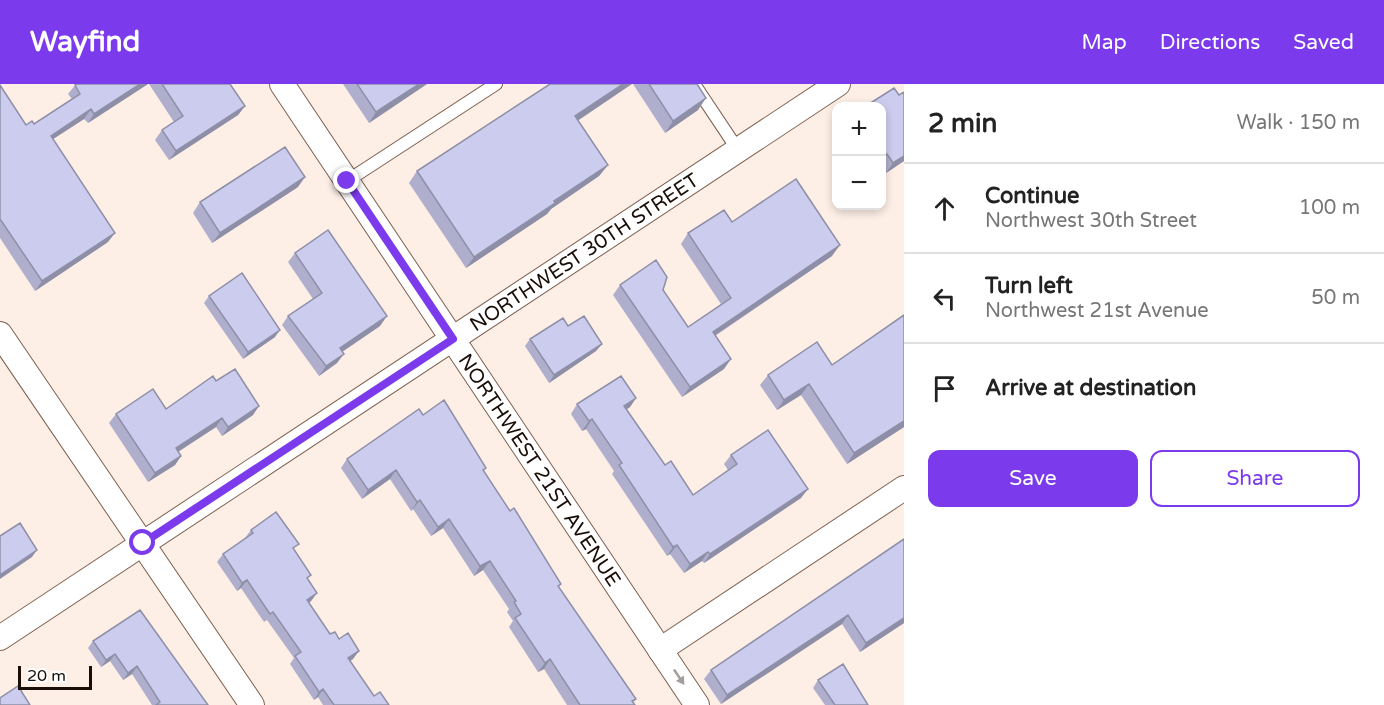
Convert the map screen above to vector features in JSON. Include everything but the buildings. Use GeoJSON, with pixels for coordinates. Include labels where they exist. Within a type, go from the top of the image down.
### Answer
{"type":"FeatureCollection","features":[{"type":"Feature","properties":{"kind":"street","name":"NORTHWEST 21ST AVENUE"},"geometry":{"type":"LineString","coordinates":[[282,84],[697,705]]}},
{"type":"Feature","properties":{"kind":"street","name":"NORTHWEST 30TH STREET"},"geometry":{"type":"LineString","coordinates":[[0,639],[838,84]]}},
{"type":"Feature","properties":{"kind":"street"},"geometry":{"type":"LineString","coordinates":[[0,334],[252,705]]}},
{"type":"Feature","properties":{"kind":"street"},"geometry":{"type":"LineString","coordinates":[[660,650],[904,488]]}},
{"type":"Feature","properties":{"kind":"lane"},"geometry":{"type":"LineString","coordinates":[[347,181],[496,84]]}},
{"type":"Feature","properties":{"kind":"lane"},"geometry":{"type":"LineString","coordinates":[[694,84],[738,150]]}},
{"type":"Feature","properties":{"kind":"route"},"geometry":{"type":"LineString","coordinates":[[143,543],[453,339],[347,181]]}}]}
